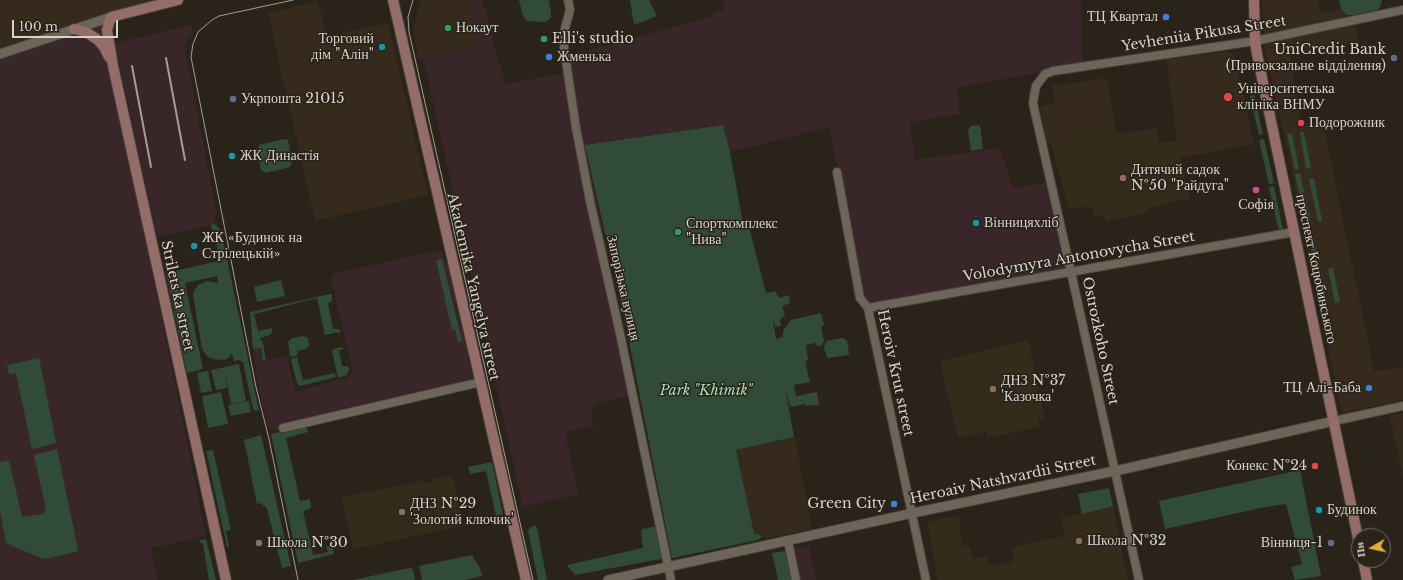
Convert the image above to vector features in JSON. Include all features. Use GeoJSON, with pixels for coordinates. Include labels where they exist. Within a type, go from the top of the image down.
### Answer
{"type":"FeatureCollection","features":[{"type":"Feature","properties":{"kind":"main road"},"geometry":{"type":"LineString","coordinates":[[111,17],[178,0]]}},
{"type":"Feature","properties":{"kind":"main road","name":"Akademika Yangelya street"},"geometry":{"type":"LineString","coordinates":[[393,0],[526,580]]}},
{"type":"Feature","properties":{"kind":"main road","name":"проспект Коцюбинського"},"geometry":{"type":"LineString","coordinates":[[1254,0],[1255,41],[1356,528]]}},
{"type":"Feature","properties":{"kind":"main road","name":"Strilets'ka street"},"geometry":{"type":"LineString","coordinates":[[111,17],[107,30],[113,66],[226,580]]}},
{"type":"Feature","properties":{"kind":"main road"},"geometry":{"type":"LineString","coordinates":[[74,29],[86,32],[98,40],[104,47],[113,66]]}},
{"type":"Feature","properties":{"kind":"main road"},"geometry":{"type":"LineString","coordinates":[[1364,568],[1367,580]]}},
{"type":"Feature","properties":{"kind":"street","name":"Запорізька вулиця"},"geometry":{"type":"LineString","coordinates":[[568,0],[570,10],[565,28],[564,48],[576,128],[590,201],[619,328],[671,580]]}},
{"type":"Feature","properties":{"kind":"street","name":"Yevheniia Pikusa Street"},"geometry":{"type":"LineString","coordinates":[[1034,108],[1032,102],[1036,86],[1046,74],[1053,71],[1255,41],[1403,10]]}},
{"type":"Feature","properties":{"kind":"street"},"geometry":{"type":"LineString","coordinates":[[0,54],[111,17]]}},
{"type":"Feature","properties":{"kind":"street","name":"Ostrozkoho Street"},"geometry":{"type":"LineString","coordinates":[[1034,108],[1139,580]]}},
{"type":"Feature","properties":{"kind":"street","name":"Heroiv Krut street"},"geometry":{"type":"LineString","coordinates":[[837,172],[860,298],[868,308],[913,513],[926,580]]}},
{"type":"Feature","properties":{"kind":"street","name":"Volodymyra Antonovycha Street"},"geometry":{"type":"LineString","coordinates":[[868,308],[1294,232]]}},
{"type":"Feature","properties":{"kind":"street"},"geometry":{"type":"LineString","coordinates":[[283,428],[481,382]]}},
{"type":"Feature","properties":{"kind":"street","name":"Heroaiv Natshvardii Street"},"geometry":{"type":"LineString","coordinates":[[608,580],[1399,407]]}},
{"type":"Feature","properties":{"kind":"street"},"geometry":{"type":"LineString","coordinates":[[788,541],[796,580]]}},
{"type":"Feature","properties":{"kind":"shaded area"},"geometry":{"type":"Polygon","coordinates":[[[0,0],[179,0],[0,55],[0,0]]]}},
{"type":"Feature","properties":{"kind":"shaded area"},"geometry":{"type":"Polygon","coordinates":[[[421,0],[468,0],[477,47],[467,47],[418,59],[414,35],[416,15],[421,0]]]}},
{"type":"Feature","properties":{"kind":"shaded area"},"geometry":{"type":"Polygon","coordinates":[[[468,0],[481,0],[488,17],[493,42],[506,84],[564,73],[561,58],[713,16],[713,13],[725,9],[723,0],[1081,0],[1081,44],[1083,64],[1050,68],[1036,73],[957,88],[960,114],[910,122],[915,160],[1000,148],[1013,189],[1049,181],[1071,271],[869,304],[863,297],[829,127],[730,152],[723,125],[585,145],[637,394],[596,403],[591,414],[594,426],[565,432],[578,494],[523,507],[423,57],[467,47],[477,47],[468,0]]]}},
{"type":"Feature","properties":{"kind":"shaded area"},"geometry":{"type":"Polygon","coordinates":[[[1262,0],[1317,0],[1320,13],[1344,9],[1347,26],[1355,25],[1359,42],[1290,56],[1301,126],[1323,122],[1374,371],[1403,367],[1403,400],[1342,413],[1285,138],[1264,47],[1262,0]]]}},
{"type":"Feature","properties":{"kind":"shaded area"},"geometry":{"type":"Polygon","coordinates":[[[318,1],[327,36],[388,23],[428,195],[315,221],[268,13],[318,1]]]}},
{"type":"Feature","properties":{"kind":"shaded area"},"geometry":{"type":"Polygon","coordinates":[[[101,21],[206,536],[151,548],[158,580],[0,580],[0,56],[101,21]]]}},
{"type":"Feature","properties":{"kind":"shaded area"},"geometry":{"type":"Polygon","coordinates":[[[192,25],[193,31],[184,45],[217,214],[213,216],[215,224],[157,237],[115,43],[192,25]]]}},
{"type":"Feature","properties":{"kind":"shaded area"},"geometry":{"type":"Polygon","coordinates":[[[1227,52],[1235,56],[1254,144],[1180,158],[1176,141],[1175,120],[1166,59],[1227,52]]]}},
{"type":"Feature","properties":{"kind":"shaded area"},"geometry":{"type":"Polygon","coordinates":[[[1107,78],[1117,134],[1047,145],[1040,108],[1042,106],[1054,104],[1052,86],[1107,78]]]}},
{"type":"Feature","properties":{"kind":"shaded area","name":"Дитячий садок №50 \"Райдуга\""},"geometry":{"type":"Polygon","coordinates":[[[1156,128],[1160,143],[1176,141],[1190,199],[1180,200],[1148,209],[1141,214],[1106,221],[1104,215],[1095,217],[1091,206],[1069,210],[1051,144],[1156,128]]]}},
{"type":"Feature","properties":{"kind":"shaded area"},"geometry":{"type":"Polygon","coordinates":[[[441,250],[448,267],[475,384],[274,431],[268,427],[257,380],[253,349],[261,348],[264,361],[287,356],[295,392],[349,377],[352,373],[352,368],[331,278],[335,273],[441,250]]]}},
{"type":"Feature","properties":{"kind":"shaded area","name":"ДНЗ №37 'Казочка'"},"geometry":{"type":"Polygon","coordinates":[[[1028,340],[1045,418],[1038,420],[1040,427],[987,438],[986,432],[958,438],[940,361],[1028,340]]]}},
{"type":"Feature","properties":{"kind":"shaded area"},"geometry":{"type":"Polygon","coordinates":[[[1403,413],[1403,478],[1390,416],[1403,413]]]}},
{"type":"Feature","properties":{"kind":"shaded area"},"geometry":{"type":"Polygon","coordinates":[[[795,437],[812,529],[765,539],[764,536],[754,533],[736,450],[795,437]]]}},
{"type":"Feature","properties":{"kind":"shaded area","name":"ДНЗ №29 'Золотий ключик'"},"geometry":{"type":"Polygon","coordinates":[[[452,475],[463,526],[353,549],[342,497],[421,481],[422,484],[433,481],[433,479],[452,475]]]}},
{"type":"Feature","properties":{"kind":"shaded area","name":"Школа №32"},"geometry":{"type":"Polygon","coordinates":[[[1113,506],[1128,580],[938,580],[927,522],[959,515],[962,546],[970,547],[973,559],[987,556],[989,566],[1014,562],[1011,547],[1064,536],[1061,518],[1113,506]]]}},
{"type":"Feature","properties":{"kind":"shaded area"},"geometry":{"type":"Polygon","coordinates":[[[809,546],[816,580],[799,580],[792,549],[809,546]]]}},
{"type":"Feature","properties":{"kind":"green space"},"geometry":{"type":"Polygon","coordinates":[[[519,0],[549,0],[551,18],[545,22],[527,21],[523,16],[519,0]]]}},
{"type":"Feature","properties":{"kind":"green space"},"geometry":{"type":"Polygon","coordinates":[[[630,0],[649,0],[657,16],[634,25],[630,0]]]}},
{"type":"Feature","properties":{"kind":"green space"},"geometry":{"type":"Polygon","coordinates":[[[1339,0],[1382,0],[1380,8],[1377,10],[1347,15],[1341,9],[1339,0]]]}},
{"type":"Feature","properties":{"kind":"green space"},"geometry":{"type":"Polygon","coordinates":[[[1254,95],[1263,134],[1259,135],[1250,96],[1254,95]]]}},
{"type":"Feature","properties":{"kind":"green space","name":"Park \"Khimik\""},"geometry":{"type":"Polygon","coordinates":[[[723,125],[730,152],[743,223],[748,223],[766,293],[775,291],[779,298],[789,295],[790,303],[782,306],[785,315],[780,320],[781,326],[775,327],[773,321],[776,339],[783,337],[783,331],[791,320],[821,313],[824,325],[821,326],[824,341],[822,345],[817,346],[816,343],[806,345],[808,360],[805,361],[810,382],[794,385],[796,396],[817,392],[819,405],[806,406],[805,404],[790,407],[785,387],[794,437],[736,450],[754,533],[762,536],[758,540],[672,558],[627,331],[633,330],[626,325],[585,145],[723,125]]]}},
{"type":"Feature","properties":{"kind":"green space"},"geometry":{"type":"Polygon","coordinates":[[[980,125],[983,149],[971,151],[968,130],[971,126],[980,125]]]}},
{"type":"Feature","properties":{"kind":"green space"},"geometry":{"type":"Polygon","coordinates":[[[1300,132],[1304,132],[1311,168],[1306,169],[1300,132]]]}},
{"type":"Feature","properties":{"kind":"green space"},"geometry":{"type":"Polygon","coordinates":[[[1292,133],[1299,169],[1295,170],[1287,134],[1292,133]]]}},
{"type":"Feature","properties":{"kind":"green space"},"geometry":{"type":"Polygon","coordinates":[[[284,139],[288,140],[292,161],[290,167],[266,173],[261,170],[257,151],[259,145],[284,139]]]}},
{"type":"Feature","properties":{"kind":"green space"},"geometry":{"type":"Polygon","coordinates":[[[1264,139],[1274,183],[1269,184],[1259,140],[1264,139]]]}},
{"type":"Feature","properties":{"kind":"green space"},"geometry":{"type":"Polygon","coordinates":[[[1300,173],[1311,223],[1306,226],[1295,174],[1300,173]]]}},
{"type":"Feature","properties":{"kind":"green space"},"geometry":{"type":"Polygon","coordinates":[[[1314,178],[1322,221],[1318,222],[1309,179],[1314,178]]]}},
{"type":"Feature","properties":{"kind":"green space"},"geometry":{"type":"Polygon","coordinates":[[[1274,186],[1283,231],[1278,228],[1269,187],[1274,186]]]}},
{"type":"Feature","properties":{"kind":"green space"},"geometry":{"type":"Polygon","coordinates":[[[215,224],[221,231],[259,410],[255,411],[253,409],[243,362],[239,360],[234,361],[232,353],[224,360],[213,359],[208,357],[202,349],[193,296],[194,291],[198,285],[207,281],[218,283],[217,276],[185,283],[203,369],[187,373],[166,273],[219,261],[215,234],[210,225],[215,224]]]}},
{"type":"Feature","properties":{"kind":"green space"},"geometry":{"type":"Polygon","coordinates":[[[1308,234],[1313,236],[1328,306],[1323,307],[1308,234]]]}},
{"type":"Feature","properties":{"kind":"green space"},"geometry":{"type":"Polygon","coordinates":[[[442,259],[462,341],[458,342],[455,329],[452,330],[436,260],[442,259]]]}},
{"type":"Feature","properties":{"kind":"green space"},"geometry":{"type":"Polygon","coordinates":[[[1333,268],[1340,302],[1335,303],[1328,269],[1333,268]]]}},
{"type":"Feature","properties":{"kind":"green space"},"geometry":{"type":"Polygon","coordinates":[[[281,280],[285,296],[257,302],[254,287],[281,280]]]}},
{"type":"Feature","properties":{"kind":"green space"},"geometry":{"type":"Polygon","coordinates":[[[332,294],[332,300],[328,303],[333,329],[340,330],[340,337],[339,332],[325,335],[317,298],[254,314],[258,331],[272,328],[270,335],[260,338],[263,343],[266,361],[263,361],[261,348],[253,349],[250,312],[332,294]]]}},
{"type":"Feature","properties":{"kind":"green space"},"geometry":{"type":"Polygon","coordinates":[[[304,336],[308,338],[309,346],[306,349],[297,351],[298,355],[292,357],[290,356],[288,342],[292,338],[304,336]]]}},
{"type":"Feature","properties":{"kind":"green space"},"geometry":{"type":"Polygon","coordinates":[[[842,338],[847,340],[849,354],[827,358],[824,348],[827,341],[842,338]]]}},
{"type":"Feature","properties":{"kind":"green space"},"geometry":{"type":"Polygon","coordinates":[[[341,347],[344,349],[339,350],[342,366],[348,366],[349,370],[347,375],[338,378],[332,351],[333,349],[341,347]]]}},
{"type":"Feature","properties":{"kind":"green space"},"geometry":{"type":"Polygon","coordinates":[[[297,357],[303,380],[335,373],[336,377],[300,386],[297,383],[291,360],[297,357]]]}},
{"type":"Feature","properties":{"kind":"green space"},"geometry":{"type":"Polygon","coordinates":[[[39,358],[56,443],[32,449],[16,373],[9,374],[7,365],[39,358]]]}},
{"type":"Feature","properties":{"kind":"green space"},"geometry":{"type":"Polygon","coordinates":[[[239,364],[246,401],[231,404],[225,373],[227,388],[216,390],[211,370],[239,364]]]}},
{"type":"Feature","properties":{"kind":"green space"},"geometry":{"type":"Polygon","coordinates":[[[208,371],[212,391],[201,393],[197,373],[208,371]]]}},
{"type":"Feature","properties":{"kind":"green space"},"geometry":{"type":"Polygon","coordinates":[[[221,392],[228,424],[208,428],[202,396],[221,392]]]}},
{"type":"Feature","properties":{"kind":"green space"},"geometry":{"type":"Polygon","coordinates":[[[249,401],[251,412],[231,416],[228,405],[249,401]]]}},
{"type":"Feature","properties":{"kind":"green space"},"geometry":{"type":"Polygon","coordinates":[[[306,426],[308,432],[286,438],[300,501],[310,499],[311,508],[303,511],[313,555],[328,552],[326,546],[332,545],[334,554],[298,563],[271,434],[306,426]]]}},
{"type":"Feature","properties":{"kind":"green space"},"geometry":{"type":"Polygon","coordinates":[[[261,435],[291,566],[282,568],[267,508],[260,503],[257,504],[244,440],[261,435]]]}},
{"type":"Feature","properties":{"kind":"green space"},"geometry":{"type":"Polygon","coordinates":[[[57,449],[78,549],[76,552],[43,559],[6,543],[0,511],[0,462],[9,460],[22,517],[43,514],[46,509],[34,455],[57,449]]]}},
{"type":"Feature","properties":{"kind":"green space"},"geometry":{"type":"Polygon","coordinates":[[[213,450],[231,530],[226,531],[229,546],[227,547],[206,451],[213,450]]]}},
{"type":"Feature","properties":{"kind":"green space"},"geometry":{"type":"Polygon","coordinates":[[[492,462],[503,514],[496,516],[486,471],[470,474],[468,467],[492,462]]]}},
{"type":"Feature","properties":{"kind":"green space"},"geometry":{"type":"Polygon","coordinates":[[[1300,470],[1321,576],[1295,580],[1291,567],[1302,564],[1286,504],[1265,507],[1165,529],[1159,501],[1300,470]]]}},
{"type":"Feature","properties":{"kind":"green space"},"geometry":{"type":"Polygon","coordinates":[[[1109,488],[1113,506],[1082,514],[1078,494],[1109,488]]]}},
{"type":"Feature","properties":{"kind":"green space"},"geometry":{"type":"Polygon","coordinates":[[[534,525],[537,528],[547,580],[538,580],[528,530],[534,525]]]}},
{"type":"Feature","properties":{"kind":"green space"},"geometry":{"type":"Polygon","coordinates":[[[659,526],[666,558],[575,575],[567,565],[643,548],[642,529],[659,526]]]}},
{"type":"Feature","properties":{"kind":"green space"},"geometry":{"type":"Polygon","coordinates":[[[206,539],[216,580],[209,580],[203,544],[200,543],[199,540],[206,539]]]}},
{"type":"Feature","properties":{"kind":"green space"},"geometry":{"type":"Polygon","coordinates":[[[790,550],[796,580],[778,580],[772,553],[790,550]]]}},
{"type":"Feature","properties":{"kind":"green space"},"geometry":{"type":"Polygon","coordinates":[[[472,555],[480,568],[482,576],[465,580],[422,580],[419,566],[472,555]]]}},
{"type":"Feature","properties":{"kind":"green space"},"geometry":{"type":"Polygon","coordinates":[[[409,568],[413,569],[415,580],[353,580],[409,568]]]}},
{"type":"Feature","properties":{"kind":"tram line"},"geometry":{"type":"LineString","coordinates":[[293,0],[219,16],[198,32],[193,44],[191,57],[256,387],[269,439],[298,580]]}},
{"type":"Feature","properties":{"kind":"tram line"},"geometry":{"type":"LineString","coordinates":[[413,0],[408,17],[409,32],[533,580]]}},
{"type":"Feature","properties":{"kind":"railway"},"geometry":{"type":"LineString","coordinates":[[166,58],[185,160]]}},
{"type":"Feature","properties":{"kind":"railway"},"geometry":{"type":"LineString","coordinates":[[132,66],[151,167]]}},
{"type":"Feature","properties":{"kind":"place","name":"ТЦ Квартал"},"geometry":{"type":"Point","coordinates":[1166,17]}},
{"type":"Feature","properties":{"kind":"place","name":"Нокаут"},"geometry":{"type":"Point","coordinates":[448,28]}},
{"type":"Feature","properties":{"kind":"place","name":"Elli's studio"},"geometry":{"type":"Point","coordinates":[544,39]}},
{"type":"Feature","properties":{"kind":"place","name":"Торговий дім \"Алін\""},"geometry":{"type":"Point","coordinates":[382,47]}},
{"type":"Feature","properties":{"kind":"place","name":"Жменька"},"geometry":{"type":"Point","coordinates":[549,57]}},
{"type":"Feature","properties":{"kind":"place","name":"UniCredit Bank (Привокзальне відділення)"},"geometry":{"type":"Point","coordinates":[1394,58]}},
{"type":"Feature","properties":{"kind":"place","name":"Університетська клініка ВНМУ"},"geometry":{"type":"Point","coordinates":[1228,97]}},
{"type":"Feature","properties":{"kind":"place","name":"Укрпошта 21015"},"geometry":{"type":"Point","coordinates":[233,99]}},
{"type":"Feature","properties":{"kind":"place","name":"Подорожник"},"geometry":{"type":"Point","coordinates":[1301,123]}},
{"type":"Feature","properties":{"kind":"place","name":"ЖК Династія"},"geometry":{"type":"Point","coordinates":[232,156]}},
{"type":"Feature","properties":{"kind":"place","name":"Дитячий садок №50 \"Райдуга\""},"geometry":{"type":"Point","coordinates":[1123,178]}},
{"type":"Feature","properties":{"kind":"place","name":"Софія"},"geometry":{"type":"Point","coordinates":[1256,190]}},
{"type":"Feature","properties":{"kind":"place","name":"Вінницяхліб"},"geometry":{"type":"Point","coordinates":[976,223]}},
{"type":"Feature","properties":{"kind":"place","name":"Спорткомплекс \"Нива\""},"geometry":{"type":"Point","coordinates":[678,232]}},
{"type":"Feature","properties":{"kind":"place","name":"ЖК «Будинок на Стрілецькій»"},"geometry":{"type":"Point","coordinates":[194,246]}},
{"type":"Feature","properties":{"kind":"place","name":"ТЦ Алі-Баба"},"geometry":{"type":"Point","coordinates":[1369,388]}},
{"type":"Feature","properties":{"kind":"place","name":"ДНЗ №37 'Казочка'"},"geometry":{"type":"Point","coordinates":[993,389]}},
{"type":"Feature","properties":{"kind":"place","name":"Конекс №24"},"geometry":{"type":"Point","coordinates":[1315,466]}},
{"type":"Feature","properties":{"kind":"place","name":"Green City"},"geometry":{"type":"Point","coordinates":[894,504]}},
{"type":"Feature","properties":{"kind":"place","name":"Будинок"},"geometry":{"type":"Point","coordinates":[1319,510]}},
{"type":"Feature","properties":{"kind":"place","name":"ДНЗ №29 'Золотий ключик'"},"geometry":{"type":"Point","coordinates":[402,512]}},
{"type":"Feature","properties":{"kind":"place","name":"Школа №32"},"geometry":{"type":"Point","coordinates":[1079,541]}},
{"type":"Feature","properties":{"kind":"place","name":"Школа №30"},"geometry":{"type":"Point","coordinates":[259,543]}},
{"type":"Feature","properties":{"kind":"place","name":"Вінниця-1"},"geometry":{"type":"Point","coordinates":[1331,543]}}]}
